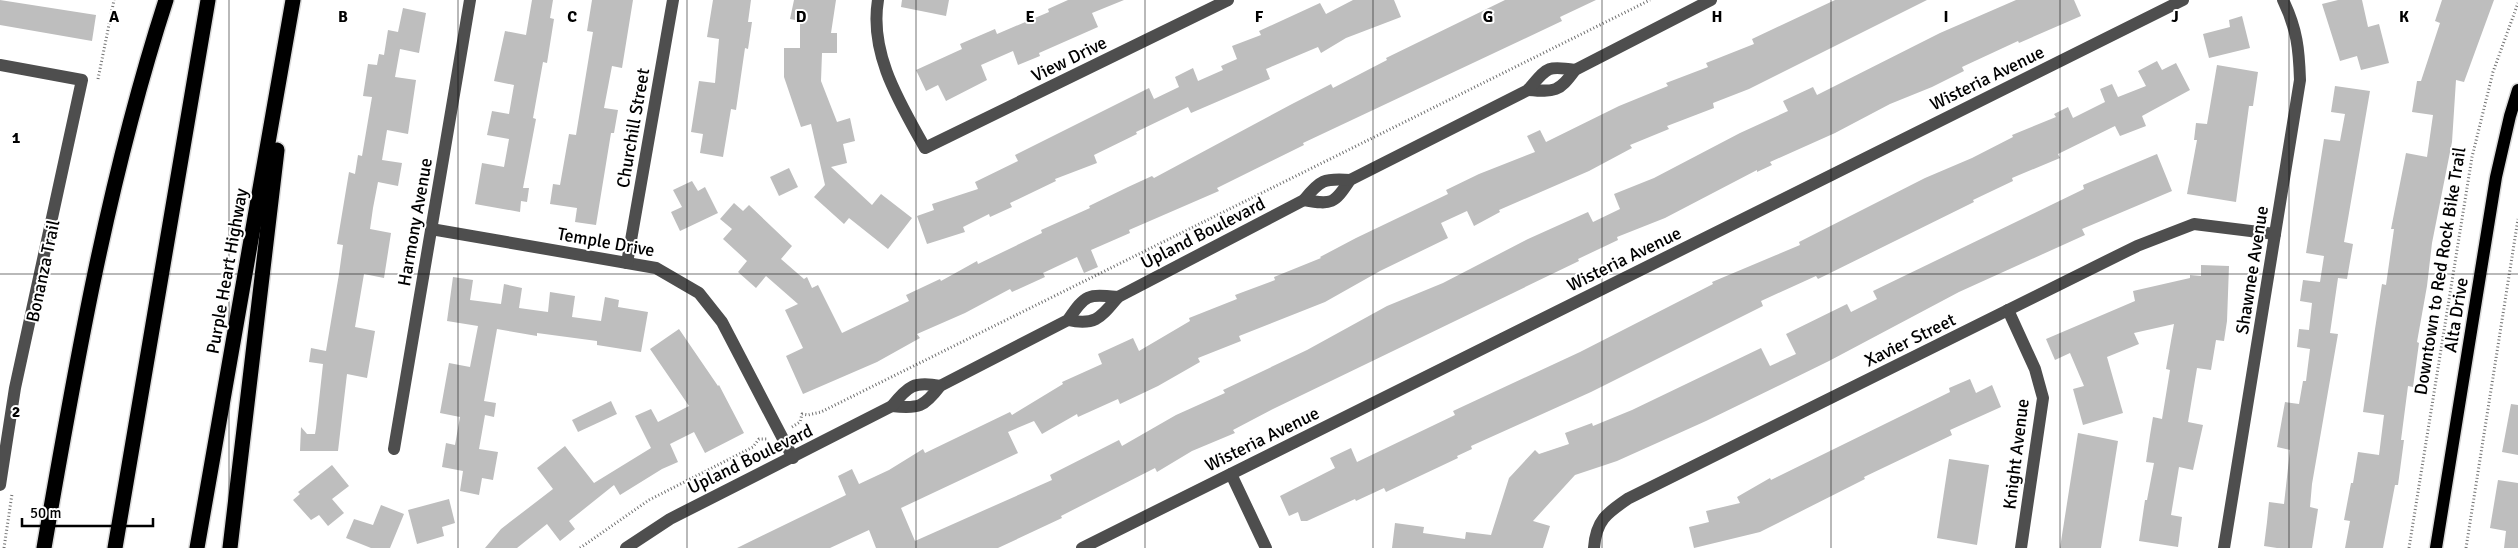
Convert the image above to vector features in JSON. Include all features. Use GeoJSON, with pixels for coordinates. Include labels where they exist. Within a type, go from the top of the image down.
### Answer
{"type":"FeatureCollection","features":[{"type":"Feature","properties":{"kind":"highway"},"geometry":{"type":"LineString","coordinates":[[44,548],[78,353],[102,242],[140,82],[166,0]]}},
{"type":"Feature","properties":{"kind":"highway"},"geometry":{"type":"LineString","coordinates":[[115,548],[208,0]]}},
{"type":"Feature","properties":{"kind":"highway"},"geometry":{"type":"LineString","coordinates":[[230,548],[294,0]]}},
{"type":"Feature","properties":{"kind":"highway","name":"Purple Heart Highway"},"geometry":{"type":"LineString","coordinates":[[197,548],[294,0]]}},
{"type":"Feature","properties":{"kind":"main road","name":"Alta Drive"},"geometry":{"type":"LineString","coordinates":[[2436,548],[2496,177],[2518,90]]}},
{"type":"Feature","properties":{"kind":"street","name":"Harmony Avenue"},"geometry":{"type":"LineString","coordinates":[[394,449],[470,0]]}},
{"type":"Feature","properties":{"kind":"street","name":"Churchill Street"},"geometry":{"type":"LineString","coordinates":[[627,263],[673,0]]}},
{"type":"Feature","properties":{"kind":"street","name":"View Drive"},"geometry":{"type":"LineString","coordinates":[[878,0],[876,15],[881,58],[897,98],[926,148],[1228,0]]}},
{"type":"Feature","properties":{"kind":"street","name":"Upland Boulevard"},"geometry":{"type":"LineString","coordinates":[[1528,90],[1551,92],[1564,86],[1575,70],[1711,0]]}},
{"type":"Feature","properties":{"kind":"street","name":"Wisteria Avenue"},"geometry":{"type":"LineString","coordinates":[[1082,548],[2183,0]]}},
{"type":"Feature","properties":{"kind":"street","name":"Shawnee Avenue"},"geometry":{"type":"LineString","coordinates":[[2224,548],[2300,80],[2298,41],[2292,18],[2282,0]]}},
{"type":"Feature","properties":{"kind":"street"},"geometry":{"type":"LineString","coordinates":[[0,65],[82,80],[15,388],[0,485]]}},
{"type":"Feature","properties":{"kind":"street","name":"Upland Boulevard"},"geometry":{"type":"LineString","coordinates":[[1304,200],[1327,204],[1337,199],[1350,180],[1528,90],[1544,72],[1554,66],[1575,70]]}},
{"type":"Feature","properties":{"kind":"street","name":"Upland Boulevard"},"geometry":{"type":"LineString","coordinates":[[1068,320],[1085,324],[1103,315],[1118,297],[1304,200],[1318,182],[1331,179],[1350,180]]}},
{"type":"Feature","properties":{"kind":"street","name":"Xavier Street"},"geometry":{"type":"LineString","coordinates":[[1594,548],[1595,537],[1603,516],[1629,498],[2137,246],[2194,224],[2275,234]]}},
{"type":"Feature","properties":{"kind":"street","name":"Temple Drive"},"geometry":{"type":"LineString","coordinates":[[431,230],[656,268],[699,293],[722,322],[792,458]]}},
{"type":"Feature","properties":{"kind":"street","name":"Upland Boulevard"},"geometry":{"type":"LineString","coordinates":[[892,406],[914,408],[928,402],[940,386],[1068,320],[1081,301],[1093,295],[1118,297]]}},
{"type":"Feature","properties":{"kind":"street","name":"Knight Avenue"},"geometry":{"type":"LineString","coordinates":[[2008,310],[2036,369],[2043,398],[2021,548]]}},
{"type":"Feature","properties":{"kind":"street","name":"Upland Boulevard"},"geometry":{"type":"LineString","coordinates":[[626,548],[670,519],[892,406],[905,390],[921,383],[940,386]]}},
{"type":"Feature","properties":{"kind":"street"},"geometry":{"type":"LineString","coordinates":[[1231,474],[1266,548]]}},
{"type":"Feature","properties":{"kind":"path"},"geometry":{"type":"LineString","coordinates":[[98,81],[114,0]]}},
{"type":"Feature","properties":{"kind":"path"},"geometry":{"type":"LineString","coordinates":[[802,414],[808,416],[821,412],[1650,0]]}},
{"type":"Feature","properties":{"kind":"path","name":"Downtown to Red Rock Bike Trail"},"geometry":{"type":"LineString","coordinates":[[2408,548],[2472,157],[2493,72],[2518,3]]}},
{"type":"Feature","properties":{"kind":"path"},"geometry":{"type":"LineString","coordinates":[[2466,548],[2518,219]]}},
{"type":"Feature","properties":{"kind":"path"},"geometry":{"type":"LineString","coordinates":[[580,548],[643,503],[753,447],[759,438]]}},
{"type":"Feature","properties":{"kind":"path"},"geometry":{"type":"LineString","coordinates":[[4,548],[13,487]]}},
{"type":"Feature","properties":{"kind":"building"},"geometry":{"type":"Polygon","coordinates":[[[0,0],[96,15],[92,41],[0,25],[0,0]]]}},
{"type":"Feature","properties":{"kind":"building"},"geometry":{"type":"Polygon","coordinates":[[[532,0],[553,0],[550,18],[554,19],[547,63],[543,62],[533,118],[536,119],[523,188],[529,188],[527,202],[521,201],[520,212],[475,204],[482,163],[504,167],[509,139],[487,135],[492,111],[509,114],[514,85],[494,81],[505,31],[526,35],[532,0]]]}},
{"type":"Feature","properties":{"kind":"building"},"geometry":{"type":"Polygon","coordinates":[[[592,0],[633,0],[622,68],[612,66],[604,108],[618,110],[614,133],[611,133],[596,225],[575,222],[577,208],[550,204],[553,184],[560,185],[569,134],[576,135],[593,32],[587,31],[592,0]]]}},
{"type":"Feature","properties":{"kind":"building"},"geometry":{"type":"Polygon","coordinates":[[[713,0],[751,0],[748,22],[752,22],[748,49],[745,48],[736,110],[731,109],[723,157],[700,153],[703,134],[691,132],[699,81],[715,83],[719,39],[707,37],[713,0]]]}},
{"type":"Feature","properties":{"kind":"building"},"geometry":{"type":"Polygon","coordinates":[[[794,0],[836,0],[831,33],[837,33],[837,53],[822,53],[821,81],[837,122],[850,118],[855,141],[843,144],[847,163],[831,167],[872,205],[881,194],[912,218],[888,249],[849,218],[844,224],[814,197],[825,185],[811,124],[801,127],[784,77],[784,48],[800,48],[800,21],[790,19],[794,0]]]}},
{"type":"Feature","properties":{"kind":"building"},"geometry":{"type":"Polygon","coordinates":[[[902,0],[949,0],[946,16],[901,7],[902,0]]]}},
{"type":"Feature","properties":{"kind":"building"},"geometry":{"type":"Polygon","coordinates":[[[1068,0],[1124,0],[1092,13],[1098,27],[1039,53],[1040,56],[1018,65],[1013,51],[981,65],[987,80],[946,101],[938,85],[926,91],[916,70],[962,49],[960,44],[995,29],[997,34],[1049,12],[1048,9],[1068,0]]]}},
{"type":"Feature","properties":{"kind":"building"},"geometry":{"type":"Polygon","coordinates":[[[1353,0],[1394,0],[1401,17],[1346,38],[1321,53],[1318,47],[1266,69],[1270,79],[1191,113],[1188,107],[1136,132],[1137,134],[1094,155],[1097,163],[1055,179],[1056,181],[1010,203],[1012,207],[990,217],[989,214],[963,227],[965,232],[927,244],[917,216],[934,210],[932,204],[978,189],[975,182],[1018,161],[1015,155],[1149,88],[1154,99],[1179,87],[1175,77],[1193,68],[1198,81],[1223,70],[1221,66],[1237,59],[1232,46],[1261,35],[1259,31],[1320,3],[1326,14],[1353,0]]]}},
{"type":"Feature","properties":{"kind":"building"},"geometry":{"type":"Polygon","coordinates":[[[1505,0],[1596,0],[1560,17],[1562,21],[1303,143],[1304,145],[1217,188],[1219,191],[1129,230],[1130,233],[1091,250],[1098,267],[1084,273],[1077,257],[1043,273],[1045,277],[1012,292],[1010,289],[965,313],[917,334],[920,338],[877,362],[803,394],[786,356],[803,348],[785,310],[798,304],[766,276],[756,288],[738,272],[747,261],[723,239],[732,229],[720,219],[734,203],[743,211],[749,205],[792,246],[781,259],[804,279],[807,277],[812,288],[818,285],[842,333],[909,301],[906,295],[940,279],[941,281],[977,261],[978,264],[1042,233],[1041,230],[1090,208],[1089,206],[1128,187],[1152,176],[1154,178],[1331,84],[1333,88],[1387,60],[1386,58],[1505,0]]]}},
{"type":"Feature","properties":{"kind":"building"},"geometry":{"type":"Polygon","coordinates":[[[1835,0],[1927,0],[1749,89],[1713,103],[1714,108],[1667,126],[1669,129],[1630,145],[1632,148],[1589,171],[1499,210],[1500,212],[1474,226],[1467,211],[1441,223],[1448,238],[1380,271],[1325,302],[1239,336],[1241,341],[1198,358],[1200,362],[1158,386],[1120,404],[1118,399],[1078,417],[1077,414],[1042,434],[1034,421],[1008,432],[1018,453],[901,508],[915,541],[1052,480],[1050,475],[1119,440],[1122,446],[1176,415],[1225,393],[1223,390],[1307,350],[1387,306],[1443,283],[1528,239],[1588,212],[1593,222],[1620,209],[1614,194],[1654,178],[1740,133],[1788,111],[1783,101],[1813,87],[1817,95],[1940,33],[2016,0],[2074,0],[2081,16],[2019,43],[2018,41],[1962,67],[1964,71],[1932,87],[1890,104],[1835,133],[1770,162],[1772,165],[1757,172],[1757,170],[1665,218],[1617,237],[1618,240],[1578,259],[1579,261],[1273,409],[1233,430],[1235,433],[1192,451],[1157,472],[1155,468],[1061,516],[1062,518],[998,548],[876,548],[869,530],[830,548],[737,548],[846,495],[838,476],[852,469],[859,484],[889,470],[923,449],[925,453],[1010,412],[1012,415],[1063,384],[1062,382],[1102,364],[1098,354],[1133,338],[1139,351],[1190,321],[1189,318],[1237,299],[1235,295],[1275,280],[1274,277],[1321,258],[1356,238],[1448,194],[1446,190],[1479,174],[1535,152],[1527,136],[1540,130],[1546,142],[1619,106],[1668,86],[1666,83],[1708,67],[1706,63],[1754,44],[1752,39],[1835,0]]]}},
{"type":"Feature","properties":{"kind":"building"},"geometry":{"type":"Polygon","coordinates":[[[2338,0],[2362,0],[2368,27],[2379,24],[2389,63],[2361,70],[2357,56],[2340,61],[2322,4],[2338,0]]]}},
{"type":"Feature","properties":{"kind":"building"},"geometry":{"type":"Polygon","coordinates":[[[2442,0],[2494,0],[2464,82],[2456,80],[2452,142],[2432,243],[2417,342],[2419,343],[2413,387],[2408,386],[2401,440],[2404,440],[2398,485],[2395,485],[2383,548],[2345,548],[2350,521],[2344,520],[2358,452],[2379,455],[2384,415],[2363,412],[2382,284],[2386,285],[2394,229],[2391,229],[2406,153],[2427,157],[2433,115],[2412,112],[2417,81],[2421,81],[2440,23],[2435,21],[2442,0]]]}},
{"type":"Feature","properties":{"kind":"building"},"geometry":{"type":"Polygon","coordinates":[[[403,8],[426,13],[419,53],[400,49],[395,77],[416,80],[408,134],[387,130],[382,160],[402,163],[398,186],[378,182],[373,208],[370,229],[391,233],[384,278],[364,274],[355,327],[375,331],[367,378],[347,374],[338,451],[300,451],[301,427],[307,434],[315,434],[323,364],[309,362],[311,348],[326,351],[343,245],[337,244],[349,172],[355,174],[358,155],[362,156],[372,97],[363,96],[368,64],[377,65],[379,54],[384,55],[388,30],[398,32],[403,8]]]}},
{"type":"Feature","properties":{"kind":"building"},"geometry":{"type":"Polygon","coordinates":[[[2242,16],[2250,48],[2209,58],[2203,34],[2230,27],[2229,20],[2242,16]]]}},
{"type":"Feature","properties":{"kind":"building"},"geometry":{"type":"Polygon","coordinates":[[[2157,61],[2162,70],[2176,63],[2190,90],[2142,116],[2146,126],[2120,136],[2115,126],[2058,154],[2060,158],[2012,178],[2013,181],[1973,200],[1974,202],[1818,279],[1816,276],[1761,301],[1763,306],[1591,392],[1471,446],[1472,449],[1457,456],[1458,458],[1386,492],[1384,488],[1307,521],[1301,521],[1298,512],[1289,516],[1280,496],[1335,468],[1330,458],[1351,448],[1357,462],[1455,415],[1453,411],[1580,352],[1713,284],[1712,282],[1800,245],[1799,242],[1925,178],[1972,158],[2013,137],[2012,135],[2056,117],[2054,114],[2068,107],[2073,118],[2105,102],[2100,89],[2112,84],[2118,97],[2146,86],[2138,71],[2157,61]]]}},
{"type":"Feature","properties":{"kind":"building"},"geometry":{"type":"Polygon","coordinates":[[[2217,65],[2258,72],[2253,106],[2249,106],[2236,202],[2187,194],[2197,140],[2194,140],[2196,123],[2207,124],[2217,65]]]}},
{"type":"Feature","properties":{"kind":"building"},"geometry":{"type":"Polygon","coordinates":[[[2335,86],[2370,91],[2344,242],[2353,244],[2347,279],[2338,278],[2330,333],[2338,334],[2312,484],[2310,507],[2318,509],[2312,548],[2277,548],[2264,546],[2269,502],[2284,504],[2290,450],[2277,447],[2285,402],[2299,404],[2303,381],[2306,381],[2310,349],[2297,347],[2299,329],[2309,330],[2312,303],[2300,301],[2303,280],[2320,282],[2324,256],[2306,253],[2324,139],[2340,141],[2345,114],[2331,112],[2335,86]]]}},
{"type":"Feature","properties":{"kind":"building"},"geometry":{"type":"Polygon","coordinates":[[[2157,154],[2172,191],[2082,229],[2085,235],[1959,292],[1829,361],[1706,421],[1617,461],[1575,475],[1533,521],[1550,526],[1543,548],[1392,548],[1395,523],[1424,527],[1423,533],[1465,539],[1466,532],[1491,535],[1509,478],[1535,450],[1539,454],[1569,444],[1565,433],[1592,423],[1593,426],[1632,410],[1761,348],[1770,366],[1796,354],[1786,334],[1847,304],[1851,312],[1877,299],[1873,291],[2084,189],[2083,185],[2157,154]]]}},
{"type":"Feature","properties":{"kind":"building"},"geometry":{"type":"Polygon","coordinates":[[[789,168],[798,187],[779,196],[770,177],[789,168]]]}},
{"type":"Feature","properties":{"kind":"building"},"geometry":{"type":"Polygon","coordinates":[[[692,181],[698,191],[705,187],[718,213],[680,231],[671,212],[682,207],[673,190],[692,181]]]}},
{"type":"Feature","properties":{"kind":"building"},"geometry":{"type":"Polygon","coordinates":[[[2201,265],[2229,266],[2227,321],[2224,341],[2216,340],[2211,370],[2197,368],[2188,422],[2203,425],[2193,470],[2179,467],[2171,515],[2182,517],[2178,547],[2139,541],[2145,500],[2147,500],[2154,463],[2146,462],[2150,435],[2153,417],[2162,419],[2170,370],[2166,369],[2174,324],[2134,333],[2139,344],[2107,357],[2123,413],[2083,425],[2073,389],[2084,386],[2070,353],[2055,360],[2046,339],[2135,301],[2133,291],[2190,278],[2190,275],[2201,276],[2201,265]]]}},
{"type":"Feature","properties":{"kind":"building"},"geometry":{"type":"Polygon","coordinates":[[[453,277],[473,280],[470,300],[501,304],[504,284],[522,288],[519,308],[548,312],[550,292],[575,296],[572,317],[601,321],[605,297],[619,300],[618,307],[648,312],[641,352],[597,345],[597,341],[537,333],[537,336],[497,329],[484,401],[496,403],[494,417],[485,415],[479,449],[498,452],[493,480],[482,478],[479,495],[460,491],[463,471],[442,467],[446,443],[455,445],[460,417],[440,413],[449,363],[470,367],[478,326],[447,321],[453,277]]]}},
{"type":"Feature","properties":{"kind":"building"},"geometry":{"type":"Polygon","coordinates":[[[679,329],[719,385],[744,433],[705,453],[694,432],[670,444],[678,462],[662,469],[620,495],[614,485],[569,521],[575,529],[560,541],[547,524],[517,548],[485,548],[501,529],[553,489],[537,468],[565,446],[594,483],[651,448],[635,416],[651,409],[658,422],[689,406],[650,349],[679,329]]]}},
{"type":"Feature","properties":{"kind":"building"},"geometry":{"type":"Polygon","coordinates":[[[1970,379],[1976,393],[1992,385],[2001,407],[1950,430],[1952,435],[1864,477],[1865,479],[1760,532],[1694,548],[1689,527],[1709,522],[1706,511],[1740,503],[1737,497],[1770,478],[1771,480],[1950,392],[1949,388],[1970,379]]]}},
{"type":"Feature","properties":{"kind":"building"},"geometry":{"type":"Polygon","coordinates":[[[611,401],[617,414],[578,432],[572,420],[611,401]]]}},
{"type":"Feature","properties":{"kind":"building"},"geometry":{"type":"Polygon","coordinates":[[[2511,404],[2518,405],[2518,455],[2502,452],[2511,404]]]}},
{"type":"Feature","properties":{"kind":"building"},"geometry":{"type":"Polygon","coordinates":[[[2078,433],[2118,441],[2101,548],[2060,548],[2078,433]]]}},
{"type":"Feature","properties":{"kind":"building"},"geometry":{"type":"Polygon","coordinates":[[[1949,459],[1989,465],[1977,545],[1937,538],[1949,459]]]}},
{"type":"Feature","properties":{"kind":"building"},"geometry":{"type":"Polygon","coordinates":[[[332,465],[349,486],[332,499],[344,513],[328,526],[319,515],[311,520],[293,500],[300,494],[298,492],[332,465]]]}},
{"type":"Feature","properties":{"kind":"building"},"geometry":{"type":"Polygon","coordinates":[[[2498,480],[2518,483],[2518,548],[2504,548],[2506,531],[2490,528],[2498,480]]]}},
{"type":"Feature","properties":{"kind":"building"},"geometry":{"type":"Polygon","coordinates":[[[449,499],[455,523],[442,527],[444,536],[417,544],[408,510],[449,499]]]}},
{"type":"Feature","properties":{"kind":"building"},"geometry":{"type":"Polygon","coordinates":[[[381,505],[404,514],[390,548],[371,548],[346,538],[354,519],[373,525],[381,505]]]}}]}
